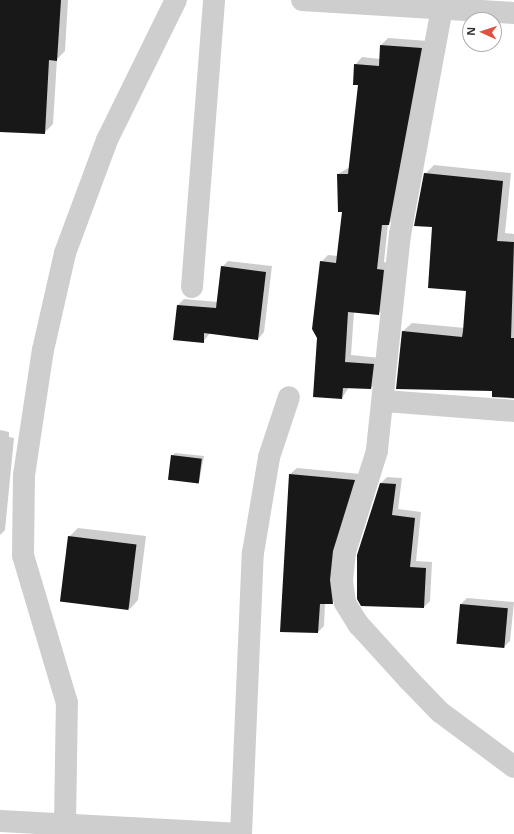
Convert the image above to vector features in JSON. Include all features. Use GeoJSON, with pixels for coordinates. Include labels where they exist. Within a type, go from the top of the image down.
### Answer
{"type":"FeatureCollection","features":[{"type":"Feature","properties":{"kind":"street"},"geometry":{"type":"LineString","coordinates":[[65,824],[67,703],[23,555],[24,475],[43,350],[65,253],[107,140],[176,0]]}},
{"type":"Feature","properties":{"kind":"street"},"geometry":{"type":"LineString","coordinates":[[192,287],[214,0]]}},
{"type":"Feature","properties":{"kind":"street"},"geometry":{"type":"LineString","coordinates":[[302,0],[442,8],[478,5],[514,13]]}},
{"type":"Feature","properties":{"kind":"street"},"geometry":{"type":"LineString","coordinates":[[442,8],[400,234],[385,401],[378,451],[345,552],[342,582],[346,603],[359,625],[440,712],[514,766]]}},
{"type":"Feature","properties":{"kind":"street"},"geometry":{"type":"LineString","coordinates":[[0,821],[241,834],[253,553],[269,457],[288,397]]}},
{"type":"Feature","properties":{"kind":"street"},"geometry":{"type":"LineString","coordinates":[[385,401],[514,411]]}},
{"type":"Feature","properties":{"kind":"building"},"geometry":{"type":"Polygon","coordinates":[[[0,0],[61,0],[57,61],[49,60],[45,134],[0,132],[0,0]]]}},
{"type":"Feature","properties":{"kind":"building"},"geometry":{"type":"Polygon","coordinates":[[[380,45],[422,48],[389,225],[382,225],[377,269],[384,270],[379,315],[348,312],[345,362],[374,364],[371,389],[343,388],[342,399],[313,397],[317,338],[312,329],[320,261],[336,263],[342,212],[338,212],[337,174],[348,174],[358,85],[353,85],[354,64],[379,66],[380,45]]]}},
{"type":"Feature","properties":{"kind":"building"},"geometry":{"type":"Polygon","coordinates":[[[424,173],[503,181],[497,241],[514,242],[511,338],[514,338],[514,398],[492,397],[492,391],[396,389],[402,331],[462,337],[463,331],[466,291],[428,288],[432,227],[414,226],[424,173]]]}},
{"type":"Feature","properties":{"kind":"building"},"geometry":{"type":"Polygon","coordinates":[[[221,266],[266,272],[258,340],[204,333],[204,343],[173,340],[177,305],[216,308],[221,266]]]}},
{"type":"Feature","properties":{"kind":"building"},"geometry":{"type":"Polygon","coordinates":[[[171,455],[202,459],[199,484],[168,480],[171,455]]]}},
{"type":"Feature","properties":{"kind":"building"},"geometry":{"type":"Polygon","coordinates":[[[289,474],[355,480],[333,551],[330,580],[333,604],[320,604],[318,633],[280,632],[289,474]]]}},
{"type":"Feature","properties":{"kind":"building"},"geometry":{"type":"Polygon","coordinates":[[[380,483],[396,484],[392,515],[415,518],[410,567],[426,568],[424,608],[361,606],[357,599],[357,555],[380,483]]]}},
{"type":"Feature","properties":{"kind":"building"},"geometry":{"type":"Polygon","coordinates":[[[68,536],[136,544],[128,610],[60,602],[68,536]]]}},
{"type":"Feature","properties":{"kind":"building"},"geometry":{"type":"Polygon","coordinates":[[[460,604],[508,608],[504,648],[457,644],[460,604]]]}}]}
